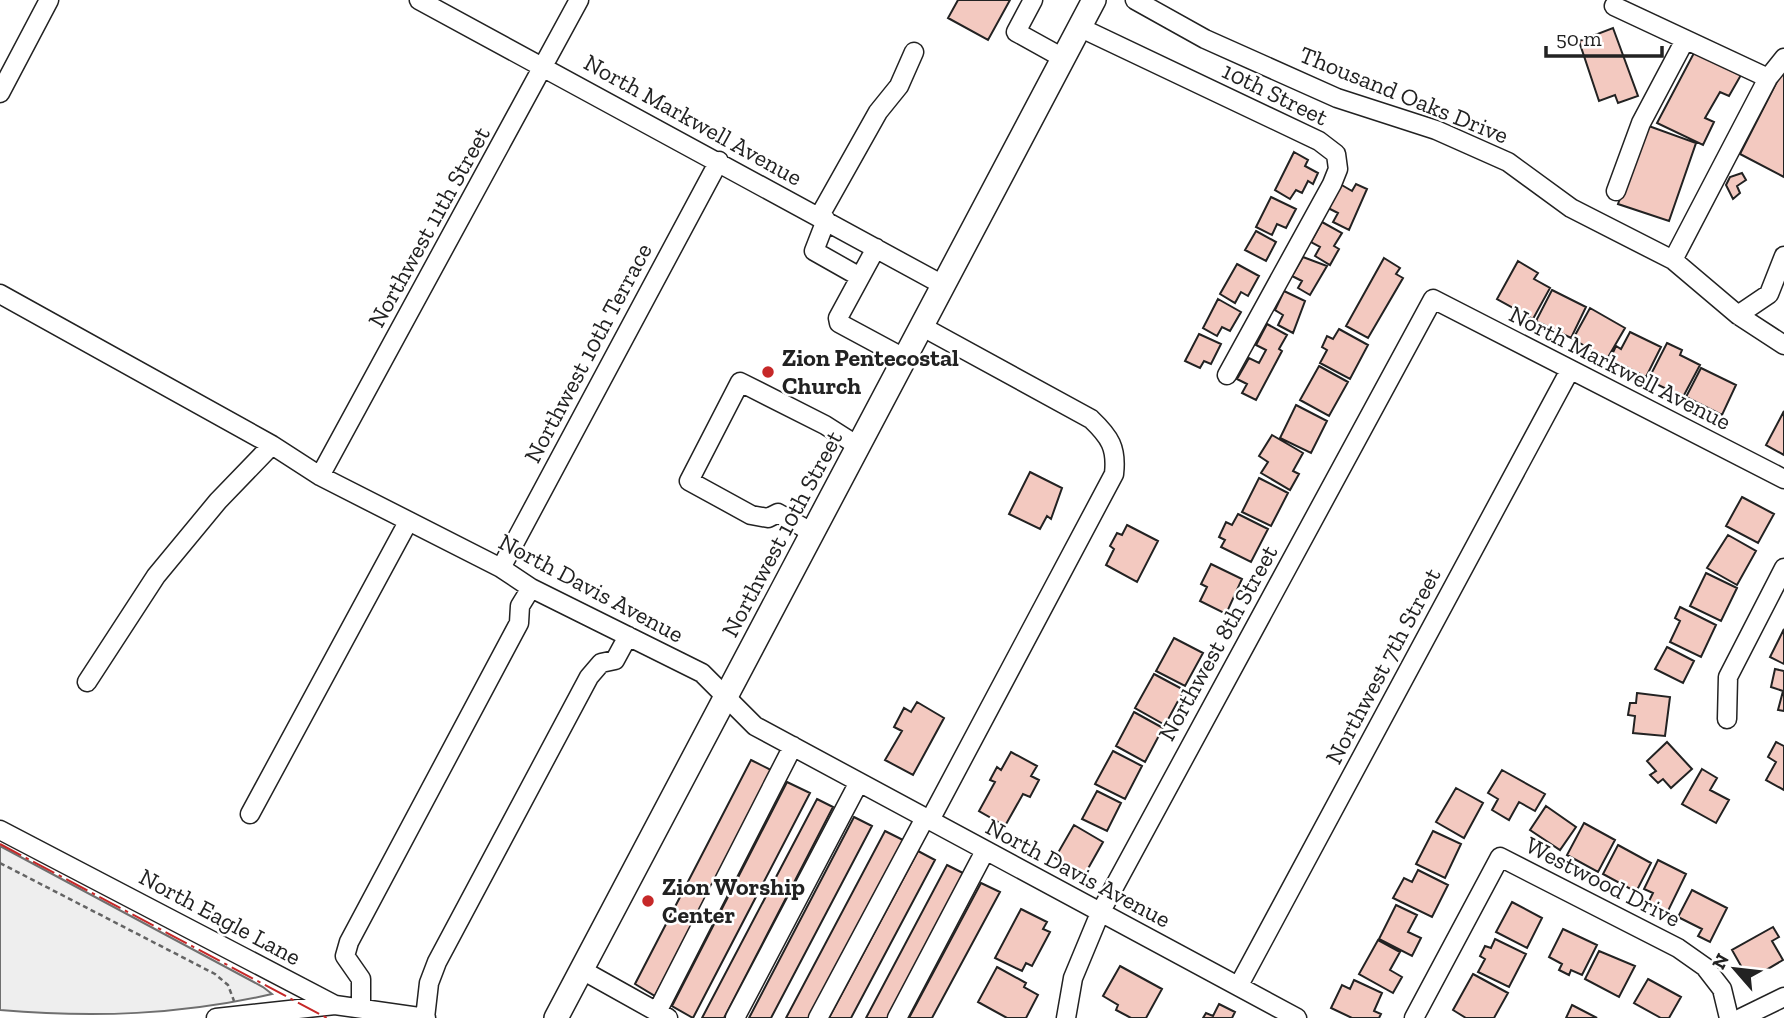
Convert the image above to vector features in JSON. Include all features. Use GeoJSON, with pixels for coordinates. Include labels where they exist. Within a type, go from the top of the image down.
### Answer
{"type":"FeatureCollection","features":[{"type":"Feature","properties":{"kind":"main road","name":"Northwest 10th Street"},"geometry":{"type":"LineString","coordinates":[[556,1018],[1094,0]]}},
{"type":"Feature","properties":{"kind":"street"},"geometry":{"type":"LineString","coordinates":[[0,93],[49,0]]}},
{"type":"Feature","properties":{"kind":"street","name":"North Markwell Avenue"},"geometry":{"type":"LineString","coordinates":[[419,0],[943,285]]}},
{"type":"Feature","properties":{"kind":"street","name":"Northwest 11th Street"},"geometry":{"type":"LineString","coordinates":[[320,477],[579,0]]}},
{"type":"Feature","properties":{"kind":"street"},"geometry":{"type":"LineString","coordinates":[[1033,0],[1016,32],[1063,58]]}},
{"type":"Feature","properties":{"kind":"street","name":"Thousand Oaks Drive"},"geometry":{"type":"LineString","coordinates":[[1135,0],[1205,39],[1337,98],[1436,130],[1508,162],[1571,208],[1673,260],[1738,315],[1784,345]]}},
{"type":"Feature","properties":{"kind":"street"},"geometry":{"type":"LineString","coordinates":[[1614,6],[1768,78]]}},
{"type":"Feature","properties":{"kind":"street","name":"10th Street"},"geometry":{"type":"LineString","coordinates":[[1079,27],[1319,141],[1336,154],[1338,169],[1332,184],[1227,375]]}},
{"type":"Feature","properties":{"kind":"street"},"geometry":{"type":"LineString","coordinates":[[1616,191],[1641,123],[1685,40]]}},
{"type":"Feature","properties":{"kind":"street"},"geometry":{"type":"LineString","coordinates":[[860,277],[814,251],[822,219],[878,112],[900,86],[914,52]]}},
{"type":"Feature","properties":{"kind":"street"},"geometry":{"type":"LineString","coordinates":[[1673,260],[1768,78],[1784,58]]}},
{"type":"Feature","properties":{"kind":"street","name":"Northwest 10th Terrace"},"geometry":{"type":"LineString","coordinates":[[501,568],[719,162]]}},
{"type":"Feature","properties":{"kind":"street"},"geometry":{"type":"LineString","coordinates":[[876,248],[838,318],[839,323],[904,358]]}},
{"type":"Feature","properties":{"kind":"street"},"geometry":{"type":"LineString","coordinates":[[1738,315],[1769,294],[1784,256]]}},
{"type":"Feature","properties":{"kind":"street","name":"North Davis Avenue"},"geometry":{"type":"LineString","coordinates":[[0,294],[272,445],[320,477],[501,568],[531,588],[702,673],[755,726],[1296,1018]]}},
{"type":"Feature","properties":{"kind":"street","name":"North Markwell Avenue"},"geometry":{"type":"LineString","coordinates":[[1433,299],[1784,479]]}},
{"type":"Feature","properties":{"kind":"street","name":"Northwest 8th Street"},"geometry":{"type":"LineString","coordinates":[[1066,1018],[1073,978],[1100,913],[1433,299]]}},
{"type":"Feature","properties":{"kind":"street"},"geometry":{"type":"LineString","coordinates":[[818,1018],[1114,474],[1116,456],[1111,438],[1091,419],[921,326]]}},
{"type":"Feature","properties":{"kind":"street","name":"Northwest 7th Street"},"geometry":{"type":"LineString","coordinates":[[1238,985],[1570,370]]}},
{"type":"Feature","properties":{"kind":"street"},"geometry":{"type":"LineString","coordinates":[[813,533],[778,513],[768,518],[751,515],[689,481],[740,383],[825,425],[858,446]]}},
{"type":"Feature","properties":{"kind":"street"},"geometry":{"type":"LineString","coordinates":[[87,682],[156,576],[218,501],[272,445]]}},
{"type":"Feature","properties":{"kind":"street"},"geometry":{"type":"LineString","coordinates":[[250,814],[408,522]]}},
{"type":"Feature","properties":{"kind":"street"},"geometry":{"type":"LineString","coordinates":[[1727,719],[1728,677],[1784,568]]}},
{"type":"Feature","properties":{"kind":"street"},"geometry":{"type":"LineString","coordinates":[[361,1007],[361,979],[345,956],[349,942],[520,623],[520,606],[531,588]]}},
{"type":"Feature","properties":{"kind":"street"},"geometry":{"type":"LineString","coordinates":[[426,1018],[429,983],[437,962],[589,677],[601,663],[615,660],[628,636]]}},
{"type":"Feature","properties":{"kind":"street"},"geometry":{"type":"LineString","coordinates":[[582,970],[663,1014],[793,747]]}},
{"type":"Feature","properties":{"kind":"street"},"geometry":{"type":"LineString","coordinates":[[735,1018],[859,782]]}},
{"type":"Feature","properties":{"kind":"street","name":"North Eagle Lane"},"geometry":{"type":"LineString","coordinates":[[0,830],[335,1004],[426,1018]]}},
{"type":"Feature","properties":{"kind":"street"},"geometry":{"type":"LineString","coordinates":[[897,1018],[985,850]]}},
{"type":"Feature","properties":{"kind":"street","name":"Westwood Drive"},"geometry":{"type":"LineString","coordinates":[[1414,1018],[1500,857],[1678,948],[1705,967],[1722,989],[1729,1018]]}},
{"type":"Feature","properties":{"kind":"street"},"geometry":{"type":"LineString","coordinates":[[1741,1018],[1784,997]]}},
{"type":"Feature","properties":{"kind":"street"},"geometry":{"type":"LineString","coordinates":[[216,1018],[335,1004]]}},
{"type":"Feature","properties":{"kind":"path"},"geometry":{"type":"LineString","coordinates":[[0,863],[215,974],[232,991],[238,1015]]}},
{"type":"Feature","properties":{"kind":"shaded area"},"geometry":{"type":"Polygon","coordinates":[[[0,846],[272,994],[204,1006],[137,1013],[69,1014],[0,1010],[0,846]]]}},
{"type":"Feature","properties":{"kind":"building"},"geometry":{"type":"Polygon","coordinates":[[[958,0],[1010,0],[988,40],[948,18],[958,0]]]}},
{"type":"Feature","properties":{"kind":"building"},"geometry":{"type":"Polygon","coordinates":[[[1613,28],[1638,96],[1618,103],[1615,95],[1599,101],[1579,41],[1613,28]]]}},
{"type":"Feature","properties":{"kind":"building"},"geometry":{"type":"Polygon","coordinates":[[[1695,51],[1741,75],[1729,96],[1720,92],[1705,118],[1714,122],[1703,145],[1657,123],[1695,51]]]}},
{"type":"Feature","properties":{"kind":"building"},"geometry":{"type":"Polygon","coordinates":[[[1784,68],[1784,177],[1740,154],[1784,68]]]}},
{"type":"Feature","properties":{"kind":"building"},"geometry":{"type":"Polygon","coordinates":[[[1646,125],[1696,143],[1669,221],[1618,204],[1646,125]]]}},
{"type":"Feature","properties":{"kind":"building"},"geometry":{"type":"Polygon","coordinates":[[[1294,152],[1308,160],[1305,166],[1318,173],[1313,184],[1308,181],[1302,193],[1296,190],[1290,199],[1275,190],[1294,152]]]}},
{"type":"Feature","properties":{"kind":"building"},"geometry":{"type":"Polygon","coordinates":[[[1742,173],[1746,180],[1737,186],[1740,193],[1733,199],[1726,185],[1730,177],[1742,173]]]}},
{"type":"Feature","properties":{"kind":"building"},"geometry":{"type":"Polygon","coordinates":[[[1340,184],[1352,191],[1356,184],[1367,189],[1349,230],[1333,222],[1338,213],[1328,208],[1340,184]]]}},
{"type":"Feature","properties":{"kind":"building"},"geometry":{"type":"Polygon","coordinates":[[[1271,197],[1296,209],[1286,228],[1277,224],[1272,235],[1256,227],[1271,197]]]}},
{"type":"Feature","properties":{"kind":"building"},"geometry":{"type":"Polygon","coordinates":[[[1322,222],[1342,233],[1334,246],[1339,249],[1330,265],[1315,256],[1320,247],[1311,242],[1322,222]]]}},
{"type":"Feature","properties":{"kind":"building"},"geometry":{"type":"Polygon","coordinates":[[[1256,231],[1276,242],[1266,261],[1245,250],[1256,231]]]}},
{"type":"Feature","properties":{"kind":"building"},"geometry":{"type":"Polygon","coordinates":[[[1303,257],[1327,266],[1310,295],[1298,288],[1302,281],[1292,276],[1303,257]]]}},
{"type":"Feature","properties":{"kind":"building"},"geometry":{"type":"Polygon","coordinates":[[[1384,258],[1400,268],[1396,274],[1403,278],[1368,338],[1346,326],[1384,258]]]}},
{"type":"Feature","properties":{"kind":"building"},"geometry":{"type":"Polygon","coordinates":[[[1518,261],[1538,273],[1534,279],[1550,288],[1533,319],[1497,299],[1518,261]]]}},
{"type":"Feature","properties":{"kind":"building"},"geometry":{"type":"Polygon","coordinates":[[[1237,264],[1259,276],[1248,296],[1241,292],[1235,303],[1220,294],[1237,264]]]}},
{"type":"Feature","properties":{"kind":"building"},"geometry":{"type":"Polygon","coordinates":[[[1552,290],[1586,307],[1571,338],[1536,321],[1552,290]]]}},
{"type":"Feature","properties":{"kind":"building"},"geometry":{"type":"Polygon","coordinates":[[[1284,291],[1305,301],[1293,333],[1278,325],[1283,315],[1275,310],[1284,291]]]}},
{"type":"Feature","properties":{"kind":"building"},"geometry":{"type":"Polygon","coordinates":[[[1218,299],[1241,312],[1230,331],[1222,327],[1217,336],[1203,328],[1218,299]]]}},
{"type":"Feature","properties":{"kind":"building"},"geometry":{"type":"Polygon","coordinates":[[[1590,308],[1625,328],[1607,359],[1573,339],[1590,308]]]}},
{"type":"Feature","properties":{"kind":"building"},"geometry":{"type":"Polygon","coordinates":[[[1267,324],[1287,335],[1279,349],[1282,351],[1256,400],[1242,393],[1247,384],[1237,379],[1249,358],[1259,363],[1266,350],[1256,345],[1267,324]]]}},
{"type":"Feature","properties":{"kind":"building"},"geometry":{"type":"Polygon","coordinates":[[[1339,329],[1368,345],[1350,379],[1320,363],[1327,350],[1322,347],[1327,336],[1333,339],[1339,329]]]}},
{"type":"Feature","properties":{"kind":"building"},"geometry":{"type":"Polygon","coordinates":[[[1630,332],[1661,347],[1646,377],[1610,359],[1616,346],[1621,349],[1630,332]]]}},
{"type":"Feature","properties":{"kind":"building"},"geometry":{"type":"Polygon","coordinates":[[[1199,334],[1221,344],[1211,364],[1204,361],[1200,368],[1185,361],[1199,334]]]}},
{"type":"Feature","properties":{"kind":"building"},"geometry":{"type":"Polygon","coordinates":[[[1667,343],[1682,350],[1680,355],[1700,365],[1683,397],[1648,380],[1667,343]]]}},
{"type":"Feature","properties":{"kind":"building"},"geometry":{"type":"Polygon","coordinates":[[[1319,366],[1348,382],[1329,416],[1300,400],[1319,366]]]}},
{"type":"Feature","properties":{"kind":"building"},"geometry":{"type":"Polygon","coordinates":[[[1701,368],[1736,385],[1722,415],[1686,397],[1701,368]]]}},
{"type":"Feature","properties":{"kind":"building"},"geometry":{"type":"Polygon","coordinates":[[[1296,405],[1327,421],[1311,453],[1280,438],[1296,405]]]}},
{"type":"Feature","properties":{"kind":"building"},"geometry":{"type":"Polygon","coordinates":[[[1784,411],[1784,455],[1766,445],[1784,411]]]}},
{"type":"Feature","properties":{"kind":"building"},"geometry":{"type":"Polygon","coordinates":[[[1272,435],[1303,453],[1293,471],[1299,474],[1290,490],[1261,473],[1268,462],[1259,456],[1272,435]]]}},
{"type":"Feature","properties":{"kind":"building"},"geometry":{"type":"Polygon","coordinates":[[[1030,472],[1062,488],[1051,519],[1047,516],[1040,529],[1009,514],[1030,472]]]}},
{"type":"Feature","properties":{"kind":"building"},"geometry":{"type":"Polygon","coordinates":[[[1259,478],[1288,493],[1271,526],[1242,512],[1259,478]]]}},
{"type":"Feature","properties":{"kind":"building"},"geometry":{"type":"Polygon","coordinates":[[[1742,497],[1774,514],[1758,543],[1726,526],[1742,497]]]}},
{"type":"Feature","properties":{"kind":"building"},"geometry":{"type":"Polygon","coordinates":[[[1238,514],[1268,529],[1251,562],[1221,547],[1225,540],[1219,537],[1226,522],[1232,525],[1238,514]]]}},
{"type":"Feature","properties":{"kind":"building"},"geometry":{"type":"Polygon","coordinates":[[[1127,525],[1158,541],[1137,582],[1106,565],[1114,549],[1110,546],[1117,533],[1122,535],[1127,525]]]}},
{"type":"Feature","properties":{"kind":"building"},"geometry":{"type":"Polygon","coordinates":[[[1728,535],[1756,551],[1737,585],[1707,568],[1728,535]]]}},
{"type":"Feature","properties":{"kind":"building"},"geometry":{"type":"Polygon","coordinates":[[[1211,564],[1242,579],[1226,614],[1200,601],[1207,587],[1201,584],[1211,564]]]}},
{"type":"Feature","properties":{"kind":"building"},"geometry":{"type":"Polygon","coordinates":[[[1706,573],[1737,588],[1721,621],[1690,606],[1706,573]]]}},
{"type":"Feature","properties":{"kind":"building"},"geometry":{"type":"Polygon","coordinates":[[[1680,607],[1716,625],[1701,657],[1670,642],[1680,621],[1675,618],[1680,607]]]}},
{"type":"Feature","properties":{"kind":"building"},"geometry":{"type":"Polygon","coordinates":[[[1784,629],[1784,664],[1770,657],[1784,629]]]}},
{"type":"Feature","properties":{"kind":"building"},"geometry":{"type":"Polygon","coordinates":[[[1174,638],[1203,653],[1185,686],[1156,671],[1174,638]]]}},
{"type":"Feature","properties":{"kind":"building"},"geometry":{"type":"Polygon","coordinates":[[[1667,647],[1694,661],[1683,683],[1655,669],[1667,647]]]}},
{"type":"Feature","properties":{"kind":"building"},"geometry":{"type":"Polygon","coordinates":[[[1775,669],[1784,671],[1784,711],[1778,710],[1783,691],[1771,687],[1775,669]]]}},
{"type":"Feature","properties":{"kind":"building"},"geometry":{"type":"Polygon","coordinates":[[[1154,674],[1184,690],[1165,725],[1135,708],[1154,674]]]}},
{"type":"Feature","properties":{"kind":"building"},"geometry":{"type":"Polygon","coordinates":[[[1637,693],[1670,697],[1665,736],[1633,733],[1635,716],[1628,715],[1630,703],[1636,703],[1637,693]]]}},
{"type":"Feature","properties":{"kind":"building"},"geometry":{"type":"Polygon","coordinates":[[[917,702],[944,718],[913,775],[885,760],[902,731],[894,727],[904,708],[911,712],[917,702]]]}},
{"type":"Feature","properties":{"kind":"building"},"geometry":{"type":"Polygon","coordinates":[[[1134,712],[1163,728],[1145,762],[1116,746],[1134,712]]]}},
{"type":"Feature","properties":{"kind":"building"},"geometry":{"type":"Polygon","coordinates":[[[1667,742],[1692,769],[1671,788],[1663,779],[1658,783],[1650,775],[1656,771],[1647,761],[1667,742]]]}},
{"type":"Feature","properties":{"kind":"building"},"geometry":{"type":"Polygon","coordinates":[[[1776,742],[1784,746],[1784,790],[1766,780],[1776,762],[1768,757],[1776,742]]]}},
{"type":"Feature","properties":{"kind":"building"},"geometry":{"type":"Polygon","coordinates":[[[1113,751],[1142,766],[1125,799],[1095,784],[1113,751]]]}},
{"type":"Feature","properties":{"kind":"building"},"geometry":{"type":"Polygon","coordinates":[[[1011,752],[1037,766],[1031,776],[1039,780],[1030,797],[1023,794],[1005,826],[979,811],[995,782],[990,780],[997,767],[1001,770],[1011,752]]]}},
{"type":"Feature","properties":{"kind":"building"},"geometry":{"type":"Polygon","coordinates":[[[751,760],[773,771],[655,996],[635,984],[751,760]]]}},
{"type":"Feature","properties":{"kind":"building"},"geometry":{"type":"Polygon","coordinates":[[[1702,769],[1717,778],[1710,790],[1729,800],[1716,823],[1682,804],[1702,769]]]}},
{"type":"Feature","properties":{"kind":"building"},"geometry":{"type":"Polygon","coordinates":[[[1502,770],[1545,794],[1535,811],[1519,802],[1509,820],[1492,810],[1498,799],[1488,793],[1502,770]]]}},
{"type":"Feature","properties":{"kind":"building"},"geometry":{"type":"Polygon","coordinates":[[[787,782],[810,793],[693,1018],[672,1006],[787,782]]]}},
{"type":"Feature","properties":{"kind":"building"},"geometry":{"type":"Polygon","coordinates":[[[1456,788],[1483,803],[1464,838],[1436,822],[1456,788]]]}},
{"type":"Feature","properties":{"kind":"building"},"geometry":{"type":"Polygon","coordinates":[[[1097,791],[1121,803],[1107,831],[1082,819],[1097,791]]]}},
{"type":"Feature","properties":{"kind":"building"},"geometry":{"type":"Polygon","coordinates":[[[817,799],[833,807],[724,1018],[702,1018],[817,799]]]}},
{"type":"Feature","properties":{"kind":"building"},"geometry":{"type":"Polygon","coordinates":[[[1546,806],[1576,827],[1560,850],[1530,830],[1546,806]]]}},
{"type":"Feature","properties":{"kind":"building"},"geometry":{"type":"Polygon","coordinates":[[[854,817],[872,826],[771,1018],[749,1018],[854,817]]]}},
{"type":"Feature","properties":{"kind":"building"},"geometry":{"type":"Polygon","coordinates":[[[1584,823],[1615,840],[1598,872],[1567,855],[1584,823]]]}},
{"type":"Feature","properties":{"kind":"building"},"geometry":{"type":"Polygon","coordinates":[[[1074,825],[1103,842],[1085,874],[1055,858],[1074,825]]]}},
{"type":"Feature","properties":{"kind":"building"},"geometry":{"type":"Polygon","coordinates":[[[885,831],[905,841],[810,1018],[786,1018],[885,831]]]}},
{"type":"Feature","properties":{"kind":"building"},"geometry":{"type":"Polygon","coordinates":[[[1433,831],[1461,844],[1445,878],[1416,864],[1433,831]]]}},
{"type":"Feature","properties":{"kind":"building"},"geometry":{"type":"Polygon","coordinates":[[[1618,845],[1651,863],[1636,892],[1603,874],[1618,845]]]}},
{"type":"Feature","properties":{"kind":"building"},"geometry":{"type":"Polygon","coordinates":[[[918,851],[935,860],[851,1018],[829,1018],[918,851]]]}},
{"type":"Feature","properties":{"kind":"building"},"geometry":{"type":"Polygon","coordinates":[[[1658,860],[1686,874],[1667,913],[1648,903],[1653,893],[1644,889],[1658,860]]]}},
{"type":"Feature","properties":{"kind":"building"},"geometry":{"type":"Polygon","coordinates":[[[947,865],[965,874],[889,1018],[866,1018],[947,865]]]}},
{"type":"Feature","properties":{"kind":"building"},"geometry":{"type":"Polygon","coordinates":[[[1418,870],[1448,885],[1432,917],[1393,898],[1404,878],[1412,882],[1418,870]]]}},
{"type":"Feature","properties":{"kind":"building"},"geometry":{"type":"Polygon","coordinates":[[[981,883],[1000,892],[932,1018],[909,1018],[981,883]]]}},
{"type":"Feature","properties":{"kind":"building"},"geometry":{"type":"Polygon","coordinates":[[[1692,890],[1727,908],[1710,942],[1698,936],[1702,929],[1678,917],[1692,890]]]}},
{"type":"Feature","properties":{"kind":"building"},"geometry":{"type":"Polygon","coordinates":[[[1512,902],[1542,918],[1527,948],[1496,932],[1512,902]]]}},
{"type":"Feature","properties":{"kind":"building"},"geometry":{"type":"Polygon","coordinates":[[[1396,905],[1417,915],[1408,932],[1421,938],[1412,956],[1379,939],[1396,905]]]}},
{"type":"Feature","properties":{"kind":"building"},"geometry":{"type":"Polygon","coordinates":[[[1021,909],[1047,922],[1043,929],[1050,932],[1032,966],[1026,963],[1022,971],[995,958],[1021,909]]]}},
{"type":"Feature","properties":{"kind":"building"},"geometry":{"type":"Polygon","coordinates":[[[1773,927],[1779,937],[1772,941],[1783,960],[1749,980],[1732,950],[1773,927]]]}},
{"type":"Feature","properties":{"kind":"building"},"geometry":{"type":"Polygon","coordinates":[[[1563,929],[1597,945],[1582,975],[1571,970],[1569,975],[1559,970],[1562,964],[1549,957],[1563,929]]]}},
{"type":"Feature","properties":{"kind":"building"},"geometry":{"type":"Polygon","coordinates":[[[1495,939],[1526,954],[1509,987],[1478,972],[1485,959],[1480,956],[1485,946],[1491,948],[1495,939]]]}},
{"type":"Feature","properties":{"kind":"building"},"geometry":{"type":"Polygon","coordinates":[[[1378,940],[1400,952],[1390,970],[1402,977],[1393,993],[1359,974],[1378,940]]]}},
{"type":"Feature","properties":{"kind":"building"},"geometry":{"type":"Polygon","coordinates":[[[1599,951],[1635,966],[1619,997],[1585,979],[1599,951]]]}},
{"type":"Feature","properties":{"kind":"building"},"geometry":{"type":"Polygon","coordinates":[[[1120,966],[1162,989],[1146,1018],[1131,1018],[1116,1010],[1118,1005],[1103,996],[1120,966]]]}},
{"type":"Feature","properties":{"kind":"building"},"geometry":{"type":"Polygon","coordinates":[[[997,967],[1026,983],[1024,987],[1038,995],[1026,1018],[1007,1018],[978,1002],[997,967]]]}},
{"type":"Feature","properties":{"kind":"building"},"geometry":{"type":"Polygon","coordinates":[[[1473,974],[1508,993],[1494,1018],[1466,1018],[1453,1010],[1473,974]]]}},
{"type":"Feature","properties":{"kind":"building"},"geometry":{"type":"Polygon","coordinates":[[[1648,979],[1681,997],[1669,1018],[1661,1018],[1634,1003],[1648,979]]]}},
{"type":"Feature","properties":{"kind":"building"},"geometry":{"type":"Polygon","coordinates":[[[1354,980],[1382,993],[1374,1011],[1381,1014],[1379,1018],[1352,1018],[1331,1008],[1342,985],[1350,989],[1354,980]]]}},
{"type":"Feature","properties":{"kind":"building"},"geometry":{"type":"Polygon","coordinates":[[[1219,1004],[1235,1012],[1232,1018],[1203,1018],[1206,1013],[1213,1016],[1219,1004]]]}},
{"type":"Feature","properties":{"kind":"building"},"geometry":{"type":"Polygon","coordinates":[[[1572,1005],[1597,1018],[1566,1018],[1572,1005]]]}},
{"type":"Feature","properties":{"kind":"power"},"geometry":{"type":"LineString","coordinates":[[0,844],[327,1018]]}},
{"type":"Feature","properties":{"kind":"place","name":"Zion Pentecostal Church"},"geometry":{"type":"Point","coordinates":[768,372]}},
{"type":"Feature","properties":{"kind":"place","name":"Zion Worship Center"},"geometry":{"type":"Point","coordinates":[648,901]}}]}
